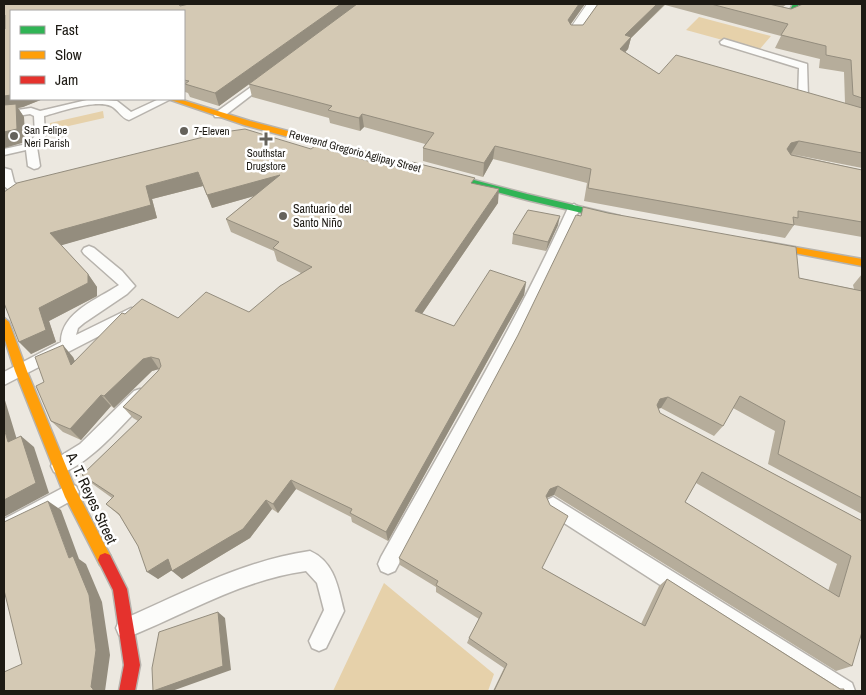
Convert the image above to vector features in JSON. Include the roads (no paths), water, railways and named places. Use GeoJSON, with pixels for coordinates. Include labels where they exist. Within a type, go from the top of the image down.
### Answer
{"type":"FeatureCollection","features":[{"type":"Feature","properties":{"kind":"main road"},"geometry":{"type":"LineString","coordinates":[[739,4],[786,14],[793,11],[796,4]]}},
{"type":"Feature","properties":{"kind":"main road","name":"Reverend Gregorio Aglipay Street"},"geometry":{"type":"LineString","coordinates":[[175,100],[252,124],[574,208],[630,220]]}},
{"type":"Feature","properties":{"kind":"main road"},"geometry":{"type":"LineString","coordinates":[[239,132],[252,124]]}},
{"type":"Feature","properties":{"kind":"main road"},"geometry":{"type":"LineString","coordinates":[[4,198],[22,189]]}},
{"type":"Feature","properties":{"kind":"main road"},"geometry":{"type":"LineString","coordinates":[[753,243],[862,263]]}},
{"type":"Feature","properties":{"kind":"main road","name":"A. T. Reyes Street"},"geometry":{"type":"LineString","coordinates":[[4,322],[21,371],[70,492],[120,589],[132,665],[127,691]]}},
{"type":"Feature","properties":{"kind":"street"},"geometry":{"type":"LineString","coordinates":[[575,33],[587,12],[595,4]]}},
{"type":"Feature","properties":{"kind":"lane"},"geometry":{"type":"LineString","coordinates":[[724,42],[804,66],[803,99],[826,108]]}},
{"type":"Feature","properties":{"kind":"lane"},"geometry":{"type":"LineString","coordinates":[[219,115],[273,74]]}},
{"type":"Feature","properties":{"kind":"lane"},"geometry":{"type":"LineString","coordinates":[[4,115],[31,111],[39,114],[98,100],[112,102],[129,117],[164,100]]}},
{"type":"Feature","properties":{"kind":"lane"},"geometry":{"type":"LineString","coordinates":[[4,152],[31,146],[40,137],[39,114]]}},
{"type":"Feature","properties":{"kind":"lane"},"geometry":{"type":"LineString","coordinates":[[31,146],[34,166]]}},
{"type":"Feature","properties":{"kind":"lane"},"geometry":{"type":"LineString","coordinates":[[4,172],[7,173],[8,182],[22,189]]}},
{"type":"Feature","properties":{"kind":"lane"},"geometry":{"type":"LineString","coordinates":[[388,564],[480,395],[555,250],[574,208]]}},
{"type":"Feature","properties":{"kind":"lane"},"geometry":{"type":"LineString","coordinates":[[69,346],[69,331],[72,326],[87,312],[128,286],[118,274],[89,251]]}},
{"type":"Feature","properties":{"kind":"lane"},"geometry":{"type":"LineString","coordinates":[[4,379],[143,306]]}},
{"type":"Feature","properties":{"kind":"lane"},"geometry":{"type":"LineString","coordinates":[[60,466],[86,449],[152,384]]}},
{"type":"Feature","properties":{"kind":"lane"},"geometry":{"type":"LineString","coordinates":[[4,529],[70,492]]}},
{"type":"Feature","properties":{"kind":"lane"},"geometry":{"type":"LineString","coordinates":[[553,506],[844,691]]}},
{"type":"Feature","properties":{"kind":"lane"},"geometry":{"type":"LineString","coordinates":[[126,628],[240,577],[284,563],[310,561],[326,578],[334,611],[319,641]]}},
{"type":"Feature","properties":{"kind":"place","name":"7-Eleven"},"geometry":{"type":"Point","coordinates":[184,131]}},
{"type":"Feature","properties":{"kind":"place","name":"San Felipe Neri Parish"},"geometry":{"type":"Point","coordinates":[14,136]}},
{"type":"Feature","properties":{"kind":"place","name":"Southstar Drugstore"},"geometry":{"type":"Point","coordinates":[266,139]}},
{"type":"Feature","properties":{"kind":"place","name":"Santuario del Santo Niño"},"geometry":{"type":"Point","coordinates":[283,216]}}]}
